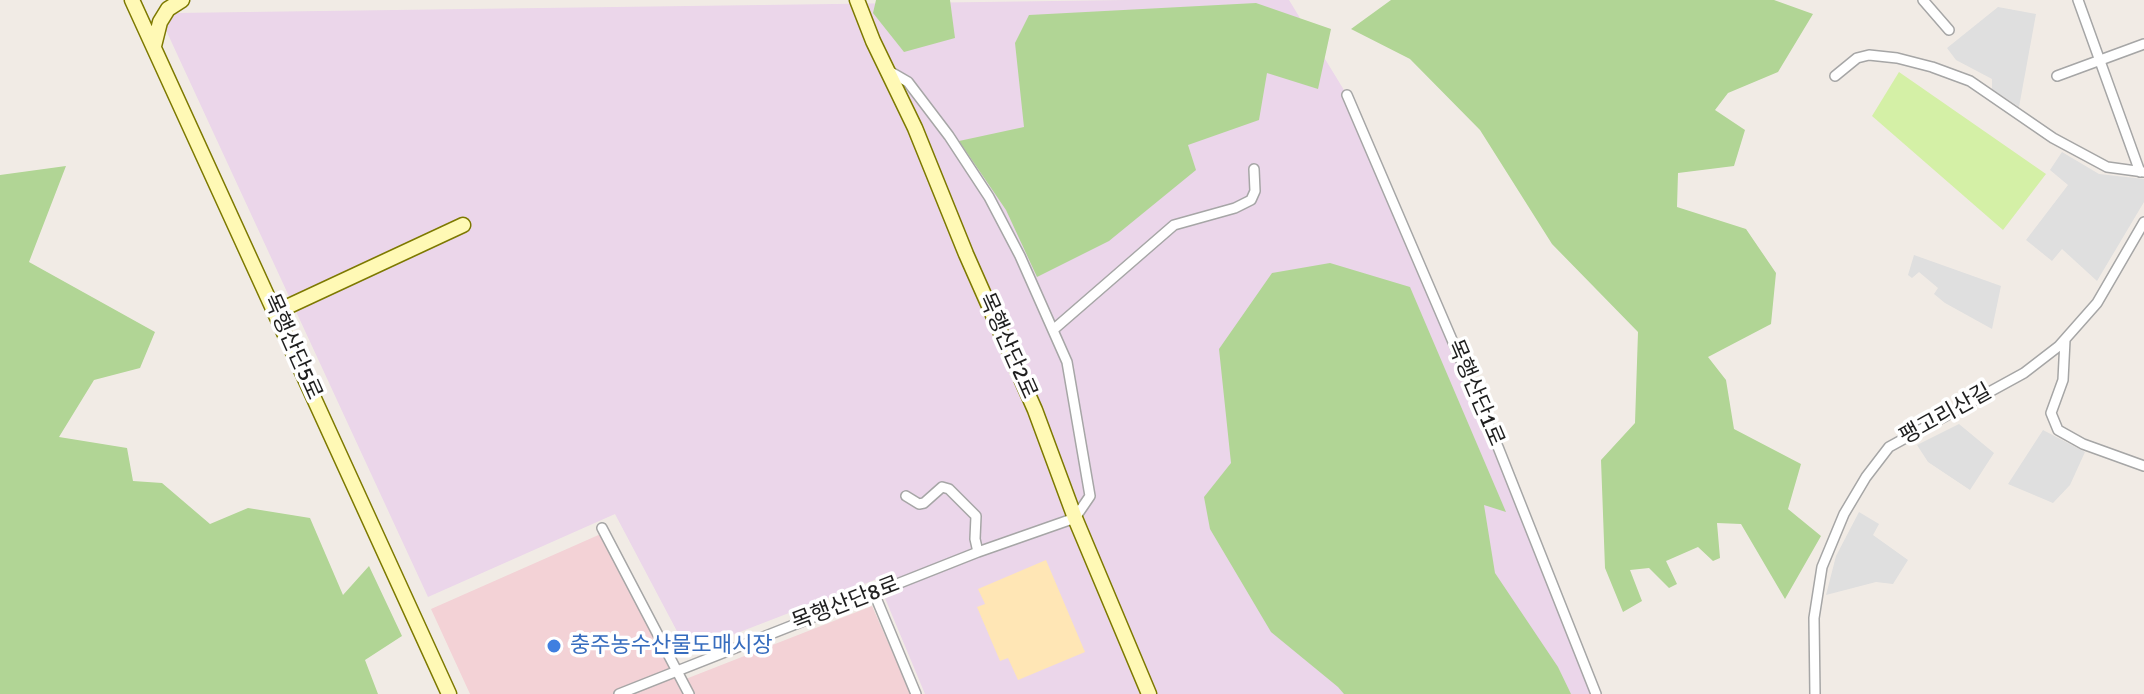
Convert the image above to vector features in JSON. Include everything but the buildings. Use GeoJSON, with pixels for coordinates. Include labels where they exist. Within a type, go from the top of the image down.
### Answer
{"type":"FeatureCollection","features":[{"type":"Feature","properties":{"kind":"street","name":"목행산단5로"},"geometry":{"type":"LineString","coordinates":[[132,0],[449,694]]}},
{"type":"Feature","properties":{"kind":"street"},"geometry":{"type":"LineString","coordinates":[[154,46],[160,22],[168,9],[182,0]]}},
{"type":"Feature","properties":{"kind":"street","name":"목행산단2로"},"geometry":{"type":"LineString","coordinates":[[857,0],[1035,410],[1075,518],[1149,694]]}},
{"type":"Feature","properties":{"kind":"street"},"geometry":{"type":"LineString","coordinates":[[1923,0],[1949,30]]}},
{"type":"Feature","properties":{"kind":"street"},"geometry":{"type":"LineString","coordinates":[[1835,76],[1857,58],[1869,55],[1932,67],[1970,81],[2053,138],[2107,167],[2142,172],[2078,0]]}},
{"type":"Feature","properties":{"kind":"street"},"geometry":{"type":"LineString","coordinates":[[2057,76],[2144,44]]}},
{"type":"Feature","properties":{"kind":"street"},"geometry":{"type":"LineString","coordinates":[[887,70],[908,82],[949,136],[989,197],[1020,256],[1067,362],[1090,496],[1075,518]]}},
{"type":"Feature","properties":{"kind":"street","name":"목행산단1로"},"geometry":{"type":"LineString","coordinates":[[1347,95],[1498,447],[1596,694]]}},
{"type":"Feature","properties":{"kind":"street"},"geometry":{"type":"LineString","coordinates":[[1053,330],[1174,225],[1235,208],[1251,200],[1255,191],[1254,169]]}},
{"type":"Feature","properties":{"kind":"street","name":"팽고리산길"},"geometry":{"type":"LineString","coordinates":[[1815,694],[1814,618],[1822,567],[1844,514],[1866,477],[1889,447],[2024,373],[2065,340],[2097,303],[2144,222]]}},
{"type":"Feature","properties":{"kind":"street"},"geometry":{"type":"LineString","coordinates":[[276,312],[463,225]]}},
{"type":"Feature","properties":{"kind":"street"},"geometry":{"type":"LineString","coordinates":[[2065,340],[2063,380],[2051,413],[2058,430],[2083,444],[2144,466]]}},
{"type":"Feature","properties":{"kind":"street"},"geometry":{"type":"LineString","coordinates":[[906,496],[919,504],[942,487],[949,489],[976,516],[978,552]]}},
{"type":"Feature","properties":{"kind":"street","name":"목행산단8로"},"geometry":{"type":"LineString","coordinates":[[619,694],[978,552],[1075,518]]}},
{"type":"Feature","properties":{"kind":"street"},"geometry":{"type":"LineString","coordinates":[[602,528],[689,694]]}},
{"type":"Feature","properties":{"kind":"street"},"geometry":{"type":"LineString","coordinates":[[874,593],[916,694]]}},
{"type":"Feature","properties":{"kind":"shaded area"},"geometry":{"type":"Polygon","coordinates":[[[1289,0],[1347,95],[1597,694],[925,694],[877,579],[688,652],[615,514],[428,597],[165,28],[174,13],[1289,0]]]}},
{"type":"Feature","properties":{"kind":"shaded area"},"geometry":{"type":"Polygon","coordinates":[[[1998,7],[2036,14],[2019,107],[1992,89],[1992,79],[1956,60],[1947,48],[1998,7]]]}},
{"type":"Feature","properties":{"kind":"shaded area"},"geometry":{"type":"Polygon","coordinates":[[[2062,152],[2099,174],[2144,179],[2144,202],[2097,281],[2062,249],[2052,261],[2026,240],[2068,185],[2050,170],[2062,152]]]}},
{"type":"Feature","properties":{"kind":"shaded area"},"geometry":{"type":"Polygon","coordinates":[[[1914,255],[2001,286],[1992,329],[1945,303],[1934,294],[1938,288],[1919,272],[1912,278],[1908,275],[1914,255]]]}},
{"type":"Feature","properties":{"kind":"shaded area"},"geometry":{"type":"Polygon","coordinates":[[[1959,424],[1994,453],[1970,490],[1928,462],[1917,445],[1959,424]]]}},
{"type":"Feature","properties":{"kind":"shaded area"},"geometry":{"type":"Polygon","coordinates":[[[2043,430],[2085,452],[2070,485],[2053,503],[2008,484],[2043,430]]]}},
{"type":"Feature","properties":{"kind":"shaded area"},"geometry":{"type":"Polygon","coordinates":[[[1859,512],[1879,524],[1873,535],[1908,560],[1893,584],[1876,582],[1826,595],[1836,556],[1859,512]]]}},
{"type":"Feature","properties":{"kind":"shaded area","name":"충주농수산물도매시장"},"geometry":{"type":"Polygon","coordinates":[[[603,533],[678,682],[872,606],[911,694],[470,694],[431,609],[603,533]]]}},
{"type":"Feature","properties":{"kind":"green space"},"geometry":{"type":"Polygon","coordinates":[[[876,0],[950,0],[955,38],[904,52],[873,13],[876,0]]]}},
{"type":"Feature","properties":{"kind":"green space"},"geometry":{"type":"Polygon","coordinates":[[[1391,0],[1774,0],[1813,14],[1778,72],[1728,93],[1715,110],[1745,130],[1734,166],[1678,173],[1677,207],[1746,229],[1776,273],[1771,324],[1708,357],[1726,380],[1734,429],[1801,464],[1788,509],[1821,536],[1785,599],[1741,524],[1717,523],[1720,558],[1713,561],[1698,547],[1666,561],[1677,584],[1669,588],[1649,568],[1630,570],[1642,601],[1623,612],[1605,568],[1601,460],[1635,423],[1638,332],[1552,244],[1480,130],[1410,59],[1351,29],[1391,0]]]}},
{"type":"Feature","properties":{"kind":"green space"},"geometry":{"type":"Polygon","coordinates":[[[1256,3],[1331,29],[1318,89],[1267,73],[1259,120],[1188,145],[1196,170],[1109,241],[1037,277],[1006,210],[959,141],[1024,127],[1015,43],[1029,15],[1256,3]]]}},
{"type":"Feature","properties":{"kind":"green space"},"geometry":{"type":"Polygon","coordinates":[[[1899,72],[2046,174],[2003,230],[1872,116],[1899,72]]]}},
{"type":"Feature","properties":{"kind":"green space"},"geometry":{"type":"Polygon","coordinates":[[[66,166],[29,262],[155,332],[140,368],[94,380],[59,437],[127,448],[133,481],[162,483],[210,524],[248,508],[310,518],[343,595],[369,566],[402,636],[365,660],[378,694],[0,694],[0,175],[66,166]]]}},
{"type":"Feature","properties":{"kind":"green space"},"geometry":{"type":"Polygon","coordinates":[[[1330,263],[1410,287],[1506,512],[1484,505],[1495,573],[1558,667],[1571,694],[1344,694],[1271,632],[1210,529],[1204,497],[1231,463],[1219,349],[1272,273],[1330,263]]]}},
{"type":"Feature","properties":{"kind":"sand"},"geometry":{"type":"Polygon","coordinates":[[[1046,560],[1085,652],[1018,680],[1008,658],[1000,661],[977,607],[985,604],[978,589],[1046,560]]]}},
{"type":"Feature","properties":{"kind":"place","name":"충주농수산물도매시장"},"geometry":{"type":"Point","coordinates":[554,646]}}]}
